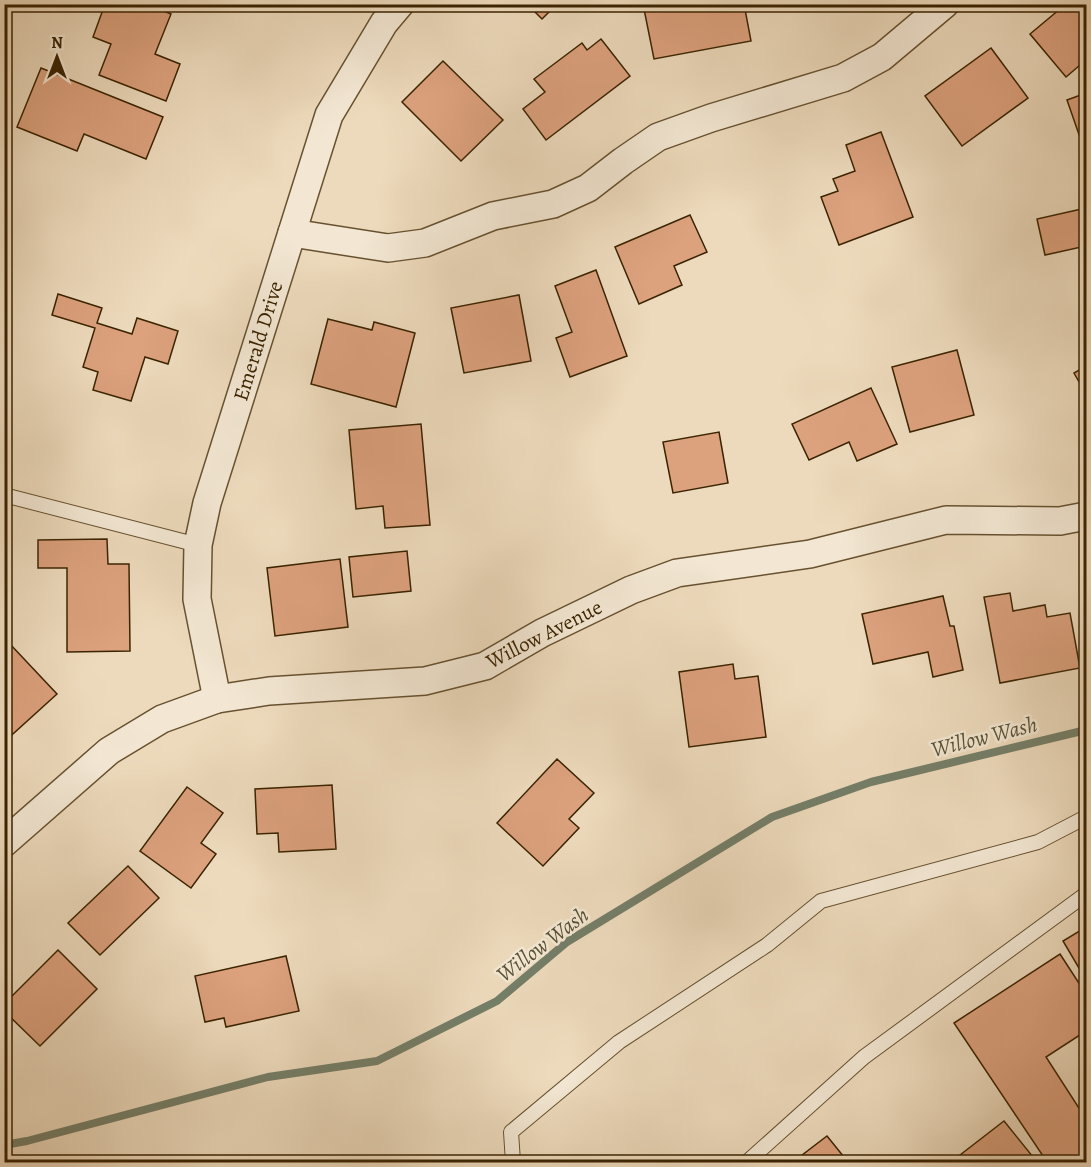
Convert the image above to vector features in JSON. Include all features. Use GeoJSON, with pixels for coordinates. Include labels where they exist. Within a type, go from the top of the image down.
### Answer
{"type":"FeatureCollection","features":[{"type":"Feature","properties":{"kind":"street","name":"Emerald Drive"},"geometry":{"type":"LineString","coordinates":[[217,699],[197,599],[198,546],[207,503],[329,115],[384,23],[400,4]]}},
{"type":"Feature","properties":{"kind":"street"},"geometry":{"type":"LineString","coordinates":[[292,233],[388,248],[425,243],[493,216],[553,204],[588,188],[658,137],[711,118],[843,78],[882,57],[945,4]]}},
{"type":"Feature","properties":{"kind":"street","name":"Willow Avenue"},"geometry":{"type":"LineString","coordinates":[[4,843],[109,751],[162,719],[217,699],[269,691],[425,681],[485,666],[542,633],[632,590],[677,573],[810,554],[946,520],[1060,521],[1086,516]]}},
{"type":"Feature","properties":{"kind":"lane"},"geometry":{"type":"LineString","coordinates":[[4,495],[198,546]]}},
{"type":"Feature","properties":{"kind":"lane"},"geometry":{"type":"LineString","coordinates":[[513,1162],[511,1132],[618,1042],[767,945],[821,901],[1038,842],[1086,817]]}},
{"type":"Feature","properties":{"kind":"lane"},"geometry":{"type":"LineString","coordinates":[[747,1162],[864,1057],[1086,894]]}},
{"type":"Feature","properties":{"kind":"building"},"geometry":{"type":"Polygon","coordinates":[[[105,4],[147,4],[171,14],[155,54],[180,64],[166,101],[99,75],[111,44],[93,37],[105,4]]]}},
{"type":"Feature","properties":{"kind":"building"},"geometry":{"type":"Polygon","coordinates":[[[527,4],[557,4],[542,19],[527,4]]]}},
{"type":"Feature","properties":{"kind":"building"},"geometry":{"type":"Polygon","coordinates":[[[669,4],[744,4],[751,41],[654,59],[644,9],[669,4]]]}},
{"type":"Feature","properties":{"kind":"building"},"geometry":{"type":"Polygon","coordinates":[[[1066,4],[1086,4],[1086,60],[1066,77],[1030,34],[1066,4]]]}},
{"type":"Feature","properties":{"kind":"building"},"geometry":{"type":"Polygon","coordinates":[[[601,39],[630,76],[546,140],[523,109],[545,92],[534,79],[582,43],[587,50],[601,39]]]}},
{"type":"Feature","properties":{"kind":"building"},"geometry":{"type":"Polygon","coordinates":[[[991,48],[1028,98],[962,146],[925,96],[991,48]]]}},
{"type":"Feature","properties":{"kind":"building"},"geometry":{"type":"Polygon","coordinates":[[[443,61],[503,120],[461,161],[402,102],[443,61]]]}},
{"type":"Feature","properties":{"kind":"building"},"geometry":{"type":"Polygon","coordinates":[[[41,68],[163,117],[146,159],[84,134],[77,151],[17,127],[41,68]]]}},
{"type":"Feature","properties":{"kind":"building"},"geometry":{"type":"Polygon","coordinates":[[[1086,93],[1086,148],[1084,149],[1067,100],[1086,93]]]}},
{"type":"Feature","properties":{"kind":"building"},"geometry":{"type":"Polygon","coordinates":[[[881,132],[913,217],[839,245],[821,197],[838,191],[833,179],[855,171],[846,145],[881,132]]]}},
{"type":"Feature","properties":{"kind":"building"},"geometry":{"type":"Polygon","coordinates":[[[1086,208],[1086,246],[1045,255],[1037,219],[1086,208]]]}},
{"type":"Feature","properties":{"kind":"building"},"geometry":{"type":"Polygon","coordinates":[[[690,215],[707,252],[674,266],[682,285],[639,304],[615,247],[690,215]]]}},
{"type":"Feature","properties":{"kind":"building"},"geometry":{"type":"Polygon","coordinates":[[[596,270],[627,356],[570,377],[556,338],[572,332],[555,286],[596,270]]]}},
{"type":"Feature","properties":{"kind":"building"},"geometry":{"type":"Polygon","coordinates":[[[58,294],[102,308],[97,323],[132,334],[137,318],[178,331],[168,364],[145,357],[131,401],[93,390],[98,372],[83,367],[95,328],[52,315],[58,294]]]}},
{"type":"Feature","properties":{"kind":"building"},"geometry":{"type":"Polygon","coordinates":[[[519,295],[531,361],[464,373],[451,308],[519,295]]]}},
{"type":"Feature","properties":{"kind":"building"},"geometry":{"type":"Polygon","coordinates":[[[328,319],[372,330],[374,322],[415,333],[396,407],[311,384],[328,319]]]}},
{"type":"Feature","properties":{"kind":"building"},"geometry":{"type":"Polygon","coordinates":[[[957,350],[974,415],[910,432],[892,367],[957,350]]]}},
{"type":"Feature","properties":{"kind":"building"},"geometry":{"type":"Polygon","coordinates":[[[1086,366],[1086,394],[1074,373],[1086,366]]]}},
{"type":"Feature","properties":{"kind":"building"},"geometry":{"type":"Polygon","coordinates":[[[871,388],[897,444],[857,461],[849,442],[809,460],[792,424],[871,388]]]}},
{"type":"Feature","properties":{"kind":"building"},"geometry":{"type":"Polygon","coordinates":[[[421,424],[430,525],[385,528],[383,506],[356,509],[349,430],[421,424]]]}},
{"type":"Feature","properties":{"kind":"building"},"geometry":{"type":"Polygon","coordinates":[[[719,432],[728,483],[673,493],[663,442],[719,432]]]}},
{"type":"Feature","properties":{"kind":"building"},"geometry":{"type":"Polygon","coordinates":[[[107,539],[108,564],[129,564],[130,651],[67,652],[67,568],[38,568],[38,540],[107,539]]]}},
{"type":"Feature","properties":{"kind":"building"},"geometry":{"type":"Polygon","coordinates":[[[407,551],[411,591],[353,597],[349,557],[407,551]]]}},
{"type":"Feature","properties":{"kind":"building"},"geometry":{"type":"Polygon","coordinates":[[[340,559],[348,627],[275,636],[267,568],[340,559]]]}},
{"type":"Feature","properties":{"kind":"building"},"geometry":{"type":"Polygon","coordinates":[[[1010,593],[1013,611],[1045,605],[1047,617],[1070,613],[1080,668],[1000,683],[984,597],[1010,593]]]}},
{"type":"Feature","properties":{"kind":"building"},"geometry":{"type":"Polygon","coordinates":[[[943,596],[950,626],[954,626],[963,670],[933,677],[928,652],[873,664],[862,614],[943,596]]]}},
{"type":"Feature","properties":{"kind":"building"},"geometry":{"type":"Polygon","coordinates":[[[9,643],[57,694],[4,742],[4,646],[9,643]]]}},
{"type":"Feature","properties":{"kind":"building"},"geometry":{"type":"Polygon","coordinates":[[[733,664],[735,679],[758,676],[766,737],[689,747],[679,672],[733,664]]]}},
{"type":"Feature","properties":{"kind":"building"},"geometry":{"type":"Polygon","coordinates":[[[557,759],[594,793],[569,819],[579,828],[543,866],[497,823],[557,759]]]}},
{"type":"Feature","properties":{"kind":"building"},"geometry":{"type":"Polygon","coordinates":[[[332,785],[336,849],[279,852],[278,833],[257,834],[255,789],[332,785]]]}},
{"type":"Feature","properties":{"kind":"building"},"geometry":{"type":"Polygon","coordinates":[[[187,787],[223,813],[201,843],[216,854],[191,888],[140,851],[187,787]]]}},
{"type":"Feature","properties":{"kind":"building"},"geometry":{"type":"Polygon","coordinates":[[[128,866],[159,898],[100,955],[68,923],[128,866]]]}},
{"type":"Feature","properties":{"kind":"building"},"geometry":{"type":"Polygon","coordinates":[[[1086,927],[1086,980],[1063,941],[1086,927]]]}},
{"type":"Feature","properties":{"kind":"building"},"geometry":{"type":"Polygon","coordinates":[[[58,950],[97,989],[40,1046],[4,1011],[4,1004],[58,950]]]}},
{"type":"Feature","properties":{"kind":"building"},"geometry":{"type":"Polygon","coordinates":[[[1060,954],[1086,994],[1086,1031],[1046,1057],[1086,1119],[1086,1162],[1047,1162],[954,1023],[1060,954]]]}},
{"type":"Feature","properties":{"kind":"building"},"geometry":{"type":"Polygon","coordinates":[[[286,956],[299,1011],[226,1027],[224,1018],[205,1022],[195,976],[286,956]]]}},
{"type":"Feature","properties":{"kind":"building"},"geometry":{"type":"Polygon","coordinates":[[[1004,1121],[1037,1162],[951,1162],[1004,1121]]]}},
{"type":"Feature","properties":{"kind":"building"},"geometry":{"type":"Polygon","coordinates":[[[827,1136],[848,1162],[793,1162],[827,1136]]]}},
{"type":"Feature","properties":{"kind":"waterway","name":"Willow Wash"},"geometry":{"type":"LineString","coordinates":[[4,1145],[27,1141],[268,1077],[377,1061],[497,1001],[567,942],[772,817],[871,782],[1086,730]]}}]}
